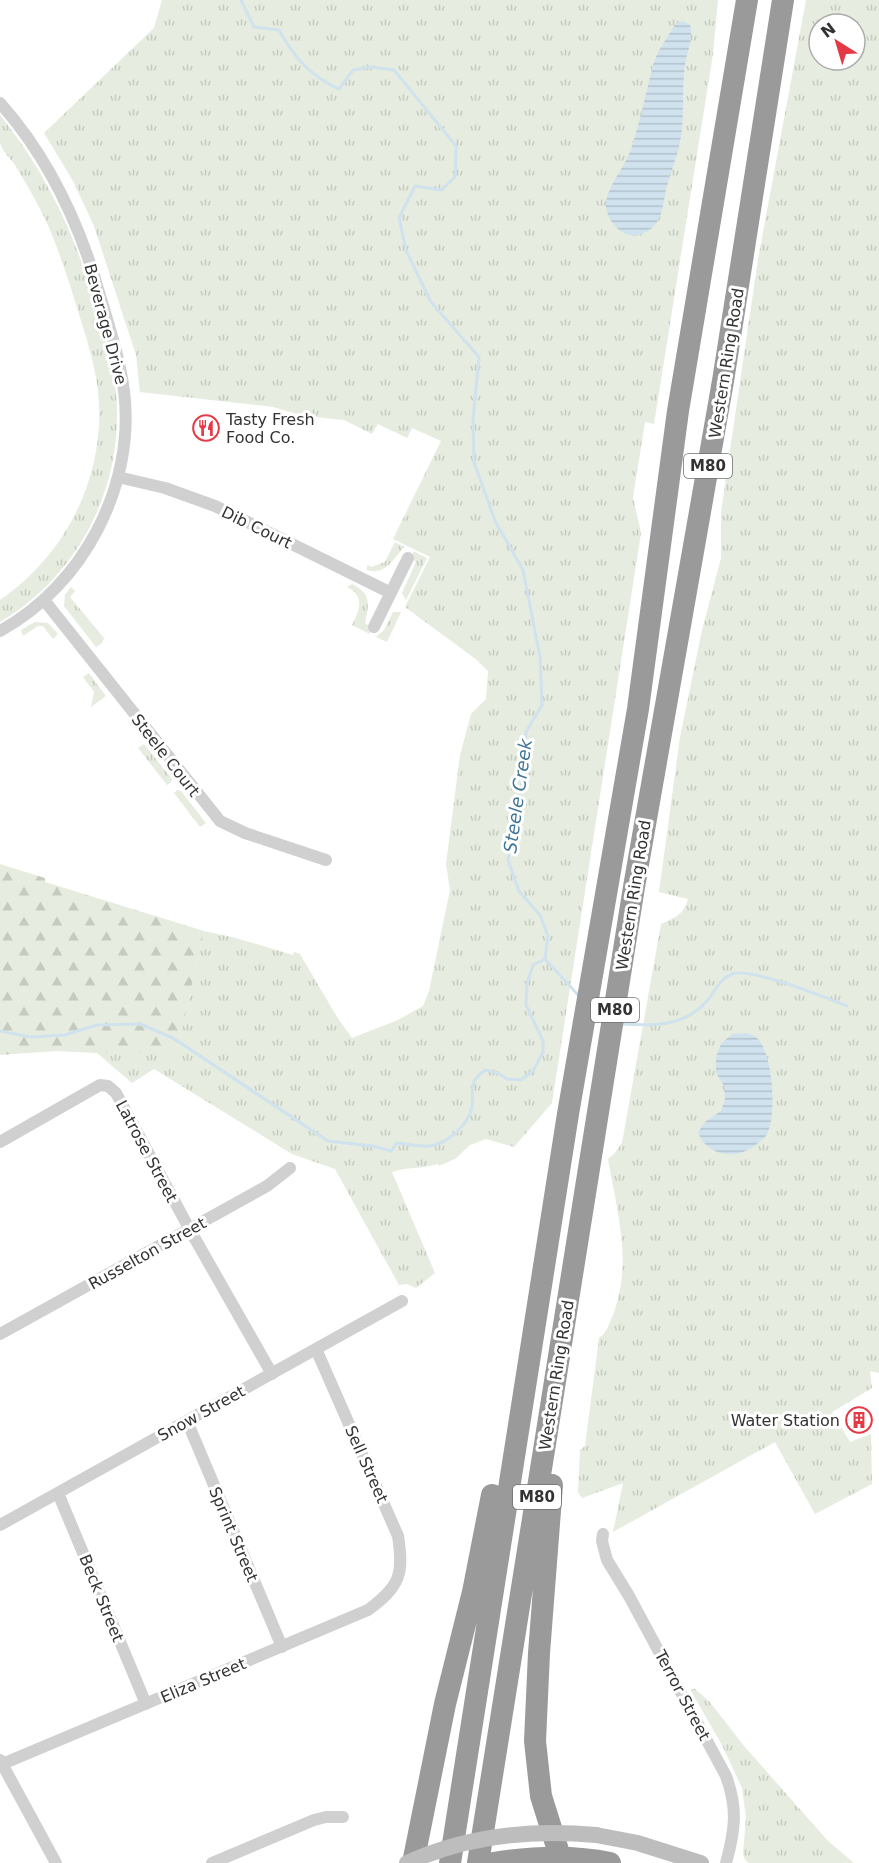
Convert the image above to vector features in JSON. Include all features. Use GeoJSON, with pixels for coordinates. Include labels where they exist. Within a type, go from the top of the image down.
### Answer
{"type":"FeatureCollection","features":[{"type":"Feature","properties":{"kind":"highway"},"geometry":{"type":"LineString","coordinates":[[678,411],[734,0]]}},
{"type":"Feature","properties":{"kind":"highway","name":"Western Ring Road"},"geometry":{"type":"LineString","coordinates":[[450,1863],[568,1114],[609,870],[622,810],[638,709],[678,411],[747,0]]}},
{"type":"Feature","properties":{"kind":"highway","name":"Western Ring Road"},"geometry":{"type":"LineString","coordinates":[[478,1863],[634,887],[723,381],[783,0]]}},
{"type":"Feature","properties":{"kind":"highway"},"geometry":{"type":"LineString","coordinates":[[777,44],[788,0]]}},
{"type":"Feature","properties":{"kind":"highway"},"geometry":{"type":"LineString","coordinates":[[413,1863],[446,1704],[475,1581],[529,1286],[568,1114]]}},
{"type":"Feature","properties":{"kind":"highway"},"geometry":{"type":"LineString","coordinates":[[562,1863],[541,1796],[535,1741],[535,1715],[552,1478],[568,1370],[595,1132]]}},
{"type":"Feature","properties":{"kind":"highway"},"geometry":{"type":"LineString","coordinates":[[493,1863],[560,1858],[610,1863]]}},
{"type":"Feature","properties":{"kind":"main road"},"geometry":{"type":"LineString","coordinates":[[406,1863],[445,1848],[507,1835],[548,1832],[596,1835],[638,1843],[701,1863]]}},
{"type":"Feature","properties":{"kind":"street","name":"Beverage Drive"},"geometry":{"type":"LineString","coordinates":[[0,103],[29,140],[57,185],[82,238],[117,352],[126,421],[118,477],[107,508],[89,546],[76,565],[44,600],[0,631]]}},
{"type":"Feature","properties":{"kind":"street","name":"Dib Court"},"geometry":{"type":"LineString","coordinates":[[118,477],[165,488],[215,506],[391,593]]}},
{"type":"Feature","properties":{"kind":"street"},"geometry":{"type":"LineString","coordinates":[[374,627],[408,558]]}},
{"type":"Feature","properties":{"kind":"street","name":"Steele Court"},"geometry":{"type":"LineString","coordinates":[[44,600],[220,821],[245,833],[326,860]]}},
{"type":"Feature","properties":{"kind":"street","name":"Latrose Street"},"geometry":{"type":"LineString","coordinates":[[0,1142],[100,1086],[108,1086],[116,1094],[272,1374]]}},
{"type":"Feature","properties":{"kind":"street","name":"Russelton Street"},"geometry":{"type":"LineString","coordinates":[[0,1334],[267,1186],[290,1168]]}},
{"type":"Feature","properties":{"kind":"street","name":"Snow Street"},"geometry":{"type":"LineString","coordinates":[[0,1526],[402,1301]]}},
{"type":"Feature","properties":{"kind":"street","name":"Sell Street"},"geometry":{"type":"LineString","coordinates":[[316,1349],[398,1536],[402,1561],[397,1583]]}},
{"type":"Feature","properties":{"kind":"street","name":"Sprint Street"},"geometry":{"type":"LineString","coordinates":[[188,1421],[282,1647]]}},
{"type":"Feature","properties":{"kind":"street","name":"Beck Street"},"geometry":{"type":"LineString","coordinates":[[58,1493],[146,1704]]}},
{"type":"Feature","properties":{"kind":"street","name":"Terror Street"},"geometry":{"type":"LineString","coordinates":[[603,1534],[602,1541],[607,1560],[629,1596],[726,1776],[733,1798],[735,1817],[732,1842],[726,1863]]}},
{"type":"Feature","properties":{"kind":"street","name":"Eliza Street"},"geometry":{"type":"LineString","coordinates":[[1,1763],[368,1611],[387,1596],[397,1583]]}},
{"type":"Feature","properties":{"kind":"street"},"geometry":{"type":"LineString","coordinates":[[1,1763],[56,1863]]}},
{"type":"Feature","properties":{"kind":"street"},"geometry":{"type":"LineString","coordinates":[[212,1863],[314,1820],[343,1817]]}},
{"type":"Feature","properties":{"kind":"green space"},"geometry":{"type":"Polygon","coordinates":[[[162,0],[718,0],[713,54],[654,424],[645,422],[633,497],[641,533],[552,1103],[514,1147],[486,1139],[470,1145],[455,1159],[439,1166],[438,1164],[392,1172],[435,1273],[416,1288],[407,1284],[399,1285],[335,1169],[292,1154],[154,1069],[132,1083],[97,1053],[177,1051],[204,931],[293,955],[294,952],[300,954],[352,1038],[398,1020],[423,1006],[429,991],[450,890],[446,864],[460,755],[471,714],[486,699],[488,671],[477,660],[405,607],[430,557],[393,539],[441,441],[412,428],[407,438],[378,424],[372,434],[344,420],[304,416],[273,407],[140,392],[136,355],[94,226],[73,181],[44,133],[154,28],[162,0]]]}},
{"type":"Feature","properties":{"kind":"green space"},"geometry":{"type":"Polygon","coordinates":[[[806,0],[879,0],[879,1373],[870,1371],[872,1388],[832,1412],[850,1442],[871,1434],[872,1484],[815,1514],[775,1442],[613,1532],[623,1483],[582,1498],[578,1492],[580,1450],[585,1446],[599,1338],[606,1330],[613,1315],[622,1276],[623,1256],[619,1218],[608,1159],[622,1143],[661,924],[678,915],[688,899],[659,892],[680,737],[702,630],[721,558],[721,512],[758,259],[806,0]]]}},
{"type":"Feature","properties":{"kind":"green space"},"geometry":{"type":"Polygon","coordinates":[[[0,115],[32,159],[57,205],[78,252],[111,359],[116,392],[117,426],[113,460],[104,493],[91,524],[74,553],[53,579],[28,602],[0,622],[0,600],[45,560],[63,536],[78,509],[89,481],[96,452],[99,422],[95,371],[71,288],[43,214],[1,145],[0,115]]]}},
{"type":"Feature","properties":{"kind":"green space"},"geometry":{"type":"Polygon","coordinates":[[[395,542],[404,547],[384,569],[367,570],[367,565],[371,567],[385,562],[395,542]]]}},
{"type":"Feature","properties":{"kind":"green space"},"geometry":{"type":"Polygon","coordinates":[[[413,551],[427,558],[406,600],[402,593],[416,562],[412,558],[413,551]]]}},
{"type":"Feature","properties":{"kind":"green space"},"geometry":{"type":"Polygon","coordinates":[[[352,584],[366,596],[368,605],[365,623],[370,627],[370,634],[352,625],[357,614],[359,599],[347,587],[352,584]]]}},
{"type":"Feature","properties":{"kind":"green space"},"geometry":{"type":"Polygon","coordinates":[[[71,587],[75,591],[70,597],[104,638],[102,643],[96,647],[64,606],[65,595],[71,587]]]}},
{"type":"Feature","properties":{"kind":"green space"},"geometry":{"type":"Polygon","coordinates":[[[393,612],[401,612],[387,642],[376,637],[384,630],[393,612]]]}},
{"type":"Feature","properties":{"kind":"green space"},"geometry":{"type":"Polygon","coordinates":[[[35,622],[48,623],[58,634],[53,639],[43,626],[38,626],[23,636],[21,630],[35,622]]]}},
{"type":"Feature","properties":{"kind":"green space"},"geometry":{"type":"Polygon","coordinates":[[[89,673],[106,696],[91,707],[94,692],[83,677],[89,673]]]}},
{"type":"Feature","properties":{"kind":"green space"},"geometry":{"type":"Polygon","coordinates":[[[144,744],[172,779],[167,785],[138,748],[144,744]]]}},
{"type":"Feature","properties":{"kind":"green space"},"geometry":{"type":"Polygon","coordinates":[[[177,790],[181,791],[206,823],[200,827],[174,793],[177,790]]]}},
{"type":"Feature","properties":{"kind":"green space"},"geometry":{"type":"Polygon","coordinates":[[[0,864],[45,878],[45,882],[204,931],[177,1052],[56,1051],[0,1055],[0,864]]]}},
{"type":"Feature","properties":{"kind":"green space"},"geometry":{"type":"Polygon","coordinates":[[[692,1689],[709,1701],[744,1746],[828,1841],[854,1863],[749,1863],[745,1860],[743,1854],[746,1817],[742,1788],[692,1689]]]}},
{"type":"Feature","properties":{"kind":"water"},"geometry":{"type":"Polygon","coordinates":[[[683,21],[690,25],[691,35],[684,73],[683,121],[679,145],[657,222],[641,234],[628,234],[616,228],[612,222],[606,210],[607,197],[631,149],[658,52],[676,23],[683,21]]]}},
{"type":"Feature","properties":{"kind":"water"},"geometry":{"type":"Polygon","coordinates":[[[746,1033],[758,1039],[767,1058],[773,1100],[770,1125],[766,1136],[750,1149],[724,1154],[708,1147],[698,1132],[706,1121],[721,1111],[725,1099],[724,1086],[716,1073],[716,1057],[721,1044],[732,1034],[746,1033]]]}},
{"type":"Feature","properties":{"kind":"waterway","name":"Steele Creek"},"geometry":{"type":"LineString","coordinates":[[241,0],[254,27],[279,30],[291,49],[311,72],[339,89],[353,70],[371,67],[394,70],[456,146],[455,177],[441,190],[415,186],[399,218],[406,250],[431,302],[479,357],[473,420],[474,462],[495,521],[523,570],[540,657],[542,705],[526,732],[521,789],[508,860],[519,891],[540,915],[548,936],[545,959]]}},
{"type":"Feature","properties":{"kind":"waterway","name":"Steele Creek"},"geometry":{"type":"LineString","coordinates":[[0,1031],[30,1037],[65,1035],[97,1025],[140,1024],[173,1038],[328,1141],[373,1146],[391,1151],[397,1143],[422,1146],[437,1144],[456,1132],[470,1113],[473,1083],[485,1070],[498,1073],[507,1079],[521,1080],[533,1071],[543,1052],[543,1041],[526,1005],[527,984],[533,965],[545,959],[579,996]]}},
{"type":"Feature","properties":{"kind":"waterway","name":"Steele Creek"},"geometry":{"type":"LineString","coordinates":[[621,1024],[667,1023],[688,1016],[707,1001],[727,976],[741,973],[788,984],[847,1006]]}},
{"type":"Feature","properties":{"kind":"place","name":"Tasty Fresh Food Co."},"geometry":{"type":"Point","coordinates":[206,428]}},
{"type":"Feature","properties":{"kind":"place","name":"Water Station"},"geometry":{"type":"Point","coordinates":[859,1420]}}]}
